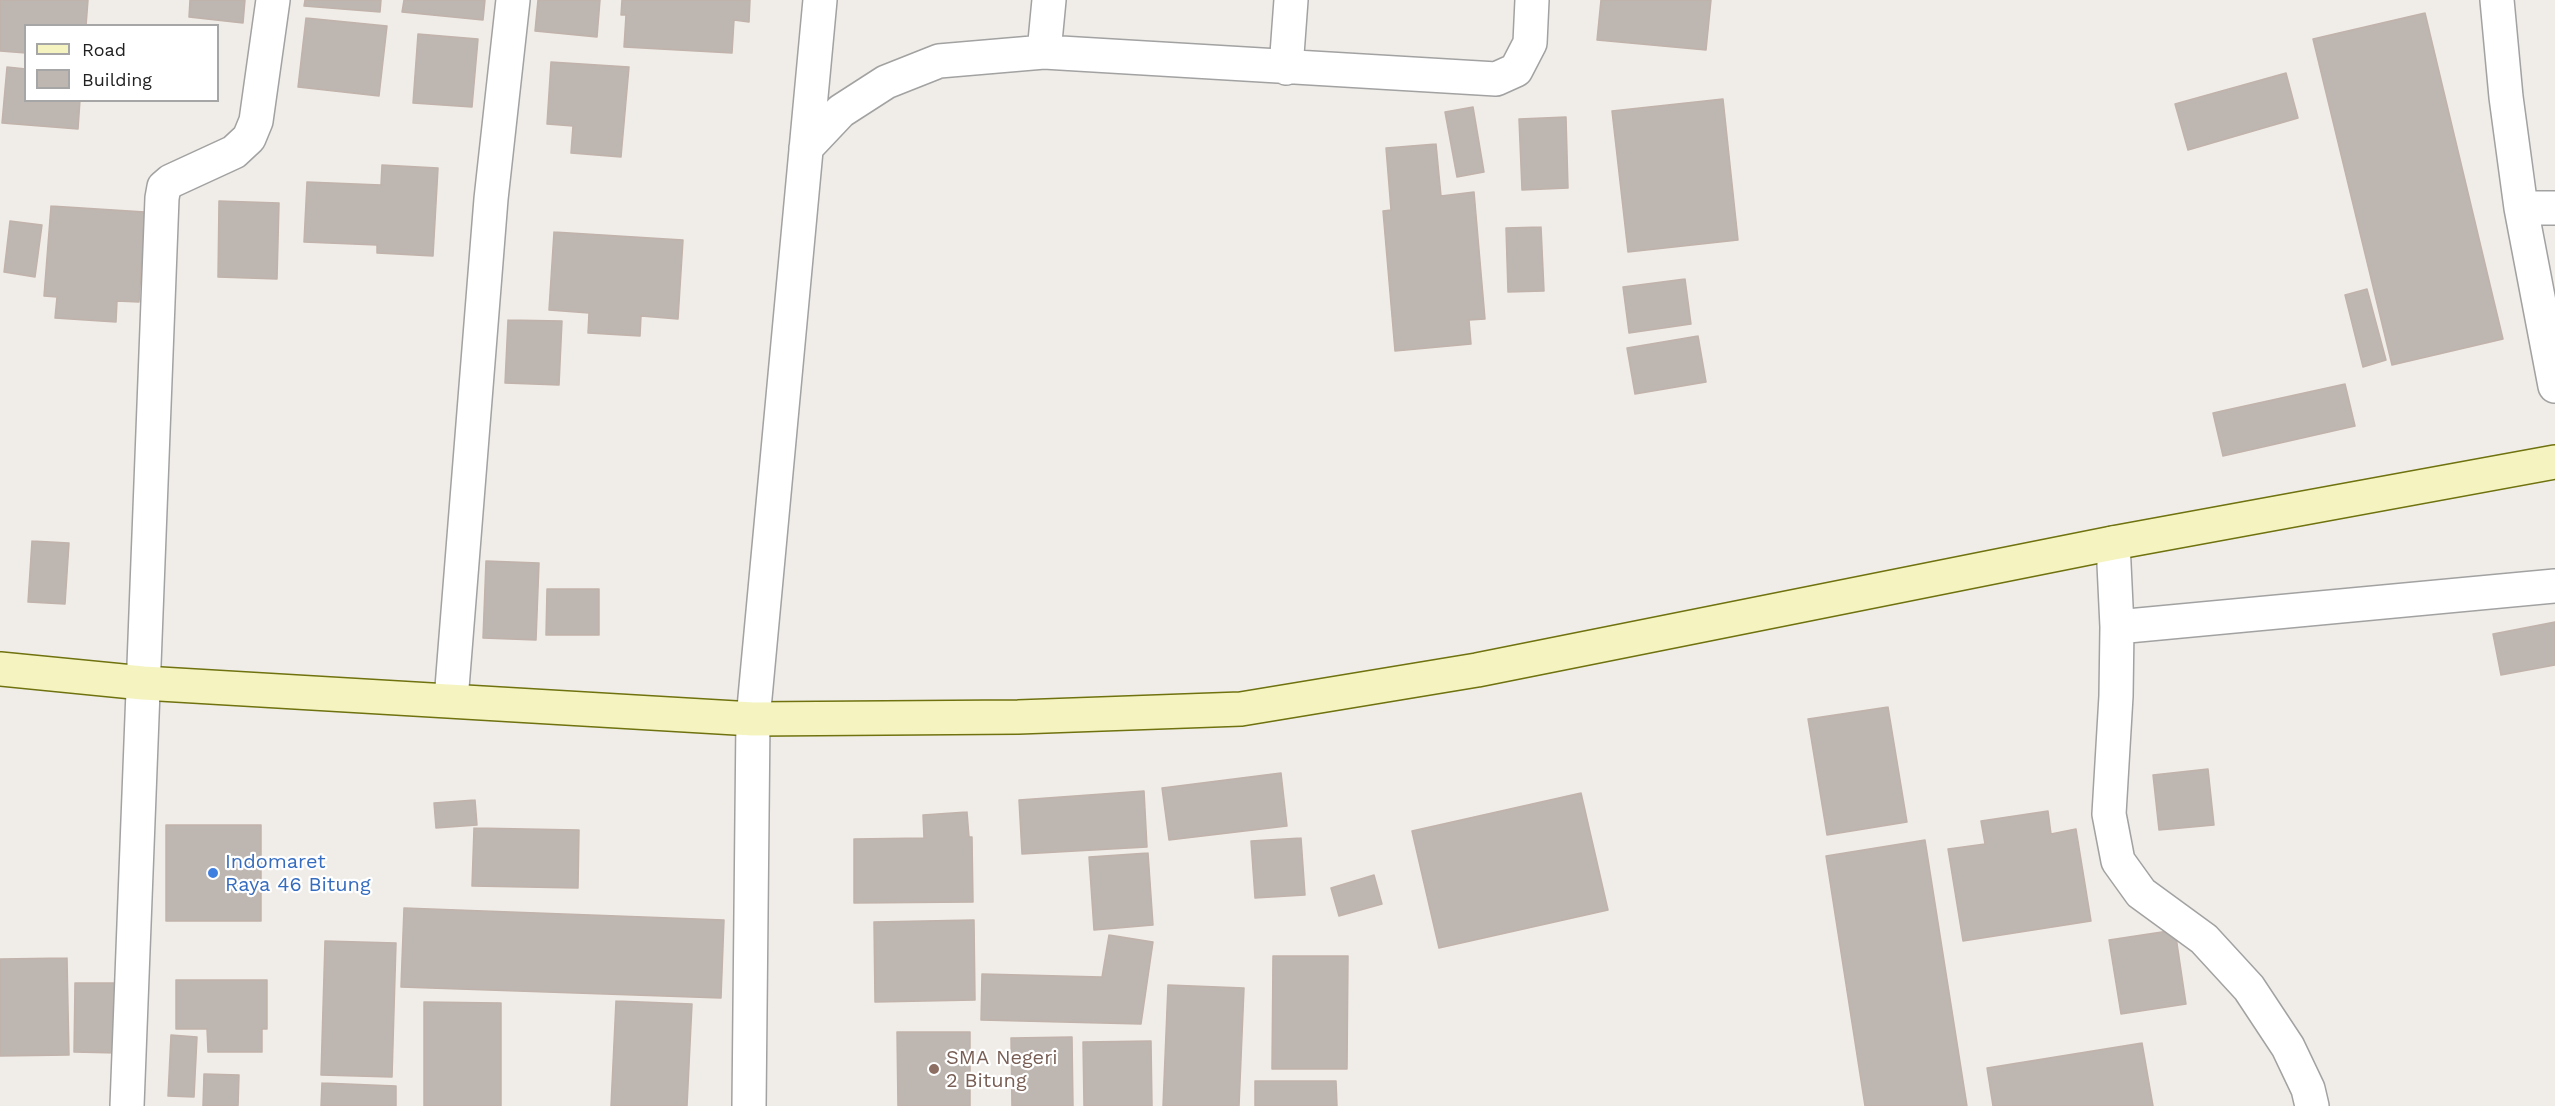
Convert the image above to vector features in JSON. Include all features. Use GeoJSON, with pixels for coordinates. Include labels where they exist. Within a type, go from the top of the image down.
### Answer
{"type":"FeatureCollection","features":[{"type":"Feature","properties":{"kind":"street"},"geometry":{"type":"LineString","coordinates":[[128,1106],[162,198],[164,187],[171,181],[234,152],[249,138],[256,121],[273,0]]}},
{"type":"Feature","properties":{"kind":"street"},"geometry":{"type":"LineString","coordinates":[[452,700],[491,199],[513,0]]}},
{"type":"Feature","properties":{"kind":"street"},"geometry":{"type":"LineString","coordinates":[[749,1106],[753,719],[820,0]]}},
{"type":"Feature","properties":{"kind":"street"},"geometry":{"type":"LineString","coordinates":[[1044,52],[1049,0]]}},
{"type":"Feature","properties":{"kind":"street"},"geometry":{"type":"LineString","coordinates":[[1286,68],[1291,0]]}},
{"type":"Feature","properties":{"kind":"street"},"geometry":{"type":"LineString","coordinates":[[806,147],[842,111],[886,82],[939,61],[1044,52],[1496,79],[1516,70],[1530,43],[1532,0]]}},
{"type":"Feature","properties":{"kind":"street"},"geometry":{"type":"LineString","coordinates":[[2497,0],[2520,208],[2555,386]]}},
{"type":"Feature","properties":{"kind":"street"},"geometry":{"type":"LineString","coordinates":[[2520,208],[2555,208]]}},
{"type":"Feature","properties":{"kind":"street"},"geometry":{"type":"LineString","coordinates":[[0,669],[143,683],[753,719],[1018,717],[1241,709],[1477,670],[2114,543],[2555,462]]}},
{"type":"Feature","properties":{"kind":"street"},"geometry":{"type":"LineString","coordinates":[[2114,543],[2117,627],[2116,696],[2109,814],[2118,861],[2141,893],[2204,939],[2249,988],[2288,1047],[2308,1089],[2312,1106]]}},
{"type":"Feature","properties":{"kind":"street"},"geometry":{"type":"LineString","coordinates":[[2117,627],[2555,586]]}},
{"type":"Feature","properties":{"kind":"building"},"geometry":{"type":"Polygon","coordinates":[[[0,0],[88,0],[86,24],[24,24],[24,53],[0,51],[0,0]]]}},
{"type":"Feature","properties":{"kind":"building"},"geometry":{"type":"Polygon","coordinates":[[[190,0],[245,0],[243,23],[189,17],[190,0]]]}},
{"type":"Feature","properties":{"kind":"building"},"geometry":{"type":"Polygon","coordinates":[[[305,0],[381,0],[380,12],[304,6],[305,0]]]}},
{"type":"Feature","properties":{"kind":"building"},"geometry":{"type":"Polygon","coordinates":[[[404,0],[485,0],[483,20],[402,12],[404,0]]]}},
{"type":"Feature","properties":{"kind":"building"},"geometry":{"type":"Polygon","coordinates":[[[538,0],[600,0],[597,37],[535,31],[538,0]]]}},
{"type":"Feature","properties":{"kind":"building"},"geometry":{"type":"Polygon","coordinates":[[[622,0],[750,0],[749,22],[734,20],[732,53],[624,47],[626,15],[621,15],[622,0]]]}},
{"type":"Feature","properties":{"kind":"building"},"geometry":{"type":"Polygon","coordinates":[[[1601,0],[1711,0],[1706,50],[1597,40],[1601,0]]]}},
{"type":"Feature","properties":{"kind":"building"},"geometry":{"type":"Polygon","coordinates":[[[2425,13],[2503,339],[2392,365],[2313,39],[2425,13]]]}},
{"type":"Feature","properties":{"kind":"building"},"geometry":{"type":"Polygon","coordinates":[[[306,18],[387,26],[379,96],[298,87],[306,18]]]}},
{"type":"Feature","properties":{"kind":"building"},"geometry":{"type":"Polygon","coordinates":[[[418,34],[478,39],[472,107],[413,103],[418,34]]]}},
{"type":"Feature","properties":{"kind":"building"},"geometry":{"type":"Polygon","coordinates":[[[551,62],[629,67],[621,157],[571,153],[573,126],[547,124],[551,62]]]}},
{"type":"Feature","properties":{"kind":"building"},"geometry":{"type":"Polygon","coordinates":[[[7,67],[24,69],[24,102],[80,102],[78,129],[2,123],[7,67]]]}},
{"type":"Feature","properties":{"kind":"building"},"geometry":{"type":"Polygon","coordinates":[[[2286,73],[2298,118],[2188,150],[2175,104],[2286,73]]]}},
{"type":"Feature","properties":{"kind":"building"},"geometry":{"type":"Polygon","coordinates":[[[1723,99],[1738,240],[1628,252],[1612,111],[1723,99]]]}},
{"type":"Feature","properties":{"kind":"building"},"geometry":{"type":"Polygon","coordinates":[[[1473,107],[1484,172],[1457,177],[1445,112],[1473,107]]]}},
{"type":"Feature","properties":{"kind":"building"},"geometry":{"type":"Polygon","coordinates":[[[1566,117],[1568,188],[1522,190],[1519,119],[1566,117]]]}},
{"type":"Feature","properties":{"kind":"building"},"geometry":{"type":"Polygon","coordinates":[[[1436,144],[1441,196],[1474,192],[1485,319],[1469,320],[1471,344],[1395,351],[1383,211],[1391,210],[1386,148],[1436,144]]]}},
{"type":"Feature","properties":{"kind":"building"},"geometry":{"type":"Polygon","coordinates":[[[382,165],[438,168],[433,256],[377,253],[377,245],[304,242],[307,182],[381,185],[382,165]]]}},
{"type":"Feature","properties":{"kind":"building"},"geometry":{"type":"Polygon","coordinates":[[[219,201],[279,203],[277,279],[218,277],[219,201]]]}},
{"type":"Feature","properties":{"kind":"building"},"geometry":{"type":"Polygon","coordinates":[[[51,206],[145,212],[139,302],[117,301],[116,322],[55,318],[57,297],[44,296],[51,206]]]}},
{"type":"Feature","properties":{"kind":"building"},"geometry":{"type":"Polygon","coordinates":[[[10,221],[42,225],[35,277],[4,272],[10,221]]]}},
{"type":"Feature","properties":{"kind":"building"},"geometry":{"type":"Polygon","coordinates":[[[1541,227],[1544,291],[1508,292],[1506,228],[1541,227]]]}},
{"type":"Feature","properties":{"kind":"building"},"geometry":{"type":"Polygon","coordinates":[[[554,232],[683,240],[678,319],[641,316],[640,336],[588,333],[589,313],[549,310],[554,232]]]}},
{"type":"Feature","properties":{"kind":"building"},"geometry":{"type":"Polygon","coordinates":[[[1685,279],[1691,324],[1629,333],[1623,287],[1685,279]]]}},
{"type":"Feature","properties":{"kind":"building"},"geometry":{"type":"Polygon","coordinates":[[[2367,289],[2386,360],[2363,367],[2345,295],[2367,289]]]}},
{"type":"Feature","properties":{"kind":"building"},"geometry":{"type":"Polygon","coordinates":[[[508,320],[562,321],[559,385],[505,383],[508,320]]]}},
{"type":"Feature","properties":{"kind":"building"},"geometry":{"type":"Polygon","coordinates":[[[1698,336],[1706,382],[1635,394],[1627,348],[1698,336]]]}},
{"type":"Feature","properties":{"kind":"building"},"geometry":{"type":"Polygon","coordinates":[[[2345,384],[2355,426],[2223,456],[2213,413],[2345,384]]]}},
{"type":"Feature","properties":{"kind":"building"},"geometry":{"type":"Polygon","coordinates":[[[32,541],[69,543],[65,604],[28,602],[32,541]]]}},
{"type":"Feature","properties":{"kind":"building"},"geometry":{"type":"Polygon","coordinates":[[[486,561],[539,563],[536,640],[483,638],[486,561]]]}},
{"type":"Feature","properties":{"kind":"building"},"geometry":{"type":"Polygon","coordinates":[[[547,589],[599,589],[599,635],[546,635],[547,589]]]}},
{"type":"Feature","properties":{"kind":"building"},"geometry":{"type":"Polygon","coordinates":[[[2555,622],[2555,665],[2501,675],[2493,634],[2555,622]]]}},
{"type":"Feature","properties":{"kind":"building"},"geometry":{"type":"Polygon","coordinates":[[[1888,707],[1907,822],[1827,835],[1808,719],[1888,707]]]}},
{"type":"Feature","properties":{"kind":"building"},"geometry":{"type":"Polygon","coordinates":[[[2208,769],[2214,825],[2159,830],[2153,775],[2208,769]]]}},
{"type":"Feature","properties":{"kind":"building"},"geometry":{"type":"Polygon","coordinates":[[[1281,773],[1287,826],[1169,840],[1162,788],[1281,773]]]}},
{"type":"Feature","properties":{"kind":"building"},"geometry":{"type":"Polygon","coordinates":[[[1144,791],[1147,847],[1022,854],[1019,800],[1144,791]]]}},
{"type":"Feature","properties":{"kind":"building"},"geometry":{"type":"Polygon","coordinates":[[[1581,793],[1608,910],[1439,948],[1412,831],[1581,793]]]}},
{"type":"Feature","properties":{"kind":"building"},"geometry":{"type":"Polygon","coordinates":[[[475,800],[477,825],[436,828],[434,803],[475,800]]]}},
{"type":"Feature","properties":{"kind":"building"},"geometry":{"type":"Polygon","coordinates":[[[2048,811],[2051,834],[2076,829],[2091,921],[1963,941],[1948,849],[1985,844],[1981,821],[2048,811]]]}},
{"type":"Feature","properties":{"kind":"building"},"geometry":{"type":"Polygon","coordinates":[[[967,812],[969,837],[972,837],[973,902],[854,903],[854,839],[924,838],[923,815],[967,812]]]}},
{"type":"Feature","properties":{"kind":"building","name":"Indomaret Raya 46 Bitung"},"geometry":{"type":"Polygon","coordinates":[[[166,825],[261,825],[261,921],[166,921],[166,825]]]}},
{"type":"Feature","properties":{"kind":"building"},"geometry":{"type":"Polygon","coordinates":[[[474,828],[579,830],[578,888],[472,886],[474,828]]]}},
{"type":"Feature","properties":{"kind":"building"},"geometry":{"type":"Polygon","coordinates":[[[1301,838],[1305,895],[1255,898],[1251,841],[1301,838]]]}},
{"type":"Feature","properties":{"kind":"building"},"geometry":{"type":"Polygon","coordinates":[[[1925,840],[1967,1106],[1865,1106],[1826,856],[1925,840]]]}},
{"type":"Feature","properties":{"kind":"building"},"geometry":{"type":"Polygon","coordinates":[[[1148,853],[1153,925],[1094,930],[1089,857],[1148,853]]]}},
{"type":"Feature","properties":{"kind":"building"},"geometry":{"type":"Polygon","coordinates":[[[1374,875],[1382,904],[1339,916],[1331,888],[1374,875]]]}},
{"type":"Feature","properties":{"kind":"building"},"geometry":{"type":"Polygon","coordinates":[[[404,908],[724,920],[721,998],[401,987],[404,908]]]}},
{"type":"Feature","properties":{"kind":"building"},"geometry":{"type":"Polygon","coordinates":[[[974,920],[975,1000],[875,1002],[874,922],[974,920]]]}},
{"type":"Feature","properties":{"kind":"building"},"geometry":{"type":"Polygon","coordinates":[[[2175,930],[2186,1004],[2121,1014],[2109,940],[2175,930]]]}},
{"type":"Feature","properties":{"kind":"building"},"geometry":{"type":"Polygon","coordinates":[[[1109,935],[1153,942],[1141,1024],[981,1020],[982,974],[1102,977],[1109,935]]]}},
{"type":"Feature","properties":{"kind":"building"},"geometry":{"type":"Polygon","coordinates":[[[325,941],[396,943],[392,1077],[321,1075],[325,941]]]}},
{"type":"Feature","properties":{"kind":"building"},"geometry":{"type":"Polygon","coordinates":[[[1273,956],[1348,956],[1347,1069],[1272,1069],[1273,956]]]}},
{"type":"Feature","properties":{"kind":"building"},"geometry":{"type":"Polygon","coordinates":[[[67,958],[69,1055],[0,1056],[0,959],[67,958]]]}},
{"type":"Feature","properties":{"kind":"building"},"geometry":{"type":"Polygon","coordinates":[[[176,980],[267,980],[267,1029],[262,1029],[262,1052],[208,1052],[207,1029],[176,1029],[176,980]]]}},
{"type":"Feature","properties":{"kind":"building"},"geometry":{"type":"Polygon","coordinates":[[[75,983],[117,983],[117,1053],[74,1052],[75,983]]]}},
{"type":"Feature","properties":{"kind":"building"},"geometry":{"type":"Polygon","coordinates":[[[1168,985],[1244,988],[1239,1106],[1163,1106],[1168,985]]]}},
{"type":"Feature","properties":{"kind":"building"},"geometry":{"type":"Polygon","coordinates":[[[616,1001],[692,1004],[687,1106],[611,1106],[616,1001]]]}},
{"type":"Feature","properties":{"kind":"building"},"geometry":{"type":"Polygon","coordinates":[[[424,1002],[501,1003],[501,1106],[424,1106],[424,1002]]]}},
{"type":"Feature","properties":{"kind":"building","name":"SMA Negeri 2 Bitung"},"geometry":{"type":"Polygon","coordinates":[[[897,1032],[970,1032],[970,1106],[898,1106],[897,1032]]]}},
{"type":"Feature","properties":{"kind":"building"},"geometry":{"type":"Polygon","coordinates":[[[171,1035],[197,1037],[194,1097],[168,1096],[171,1035]]]}},
{"type":"Feature","properties":{"kind":"building"},"geometry":{"type":"Polygon","coordinates":[[[1072,1037],[1073,1106],[1012,1106],[1011,1038],[1072,1037]]]}},
{"type":"Feature","properties":{"kind":"building"},"geometry":{"type":"Polygon","coordinates":[[[1151,1041],[1152,1106],[1084,1106],[1083,1042],[1151,1041]]]}},
{"type":"Feature","properties":{"kind":"building"},"geometry":{"type":"Polygon","coordinates":[[[2142,1043],[2153,1106],[1993,1106],[1987,1068],[2142,1043]]]}},
{"type":"Feature","properties":{"kind":"building"},"geometry":{"type":"Polygon","coordinates":[[[204,1074],[239,1075],[238,1106],[203,1106],[204,1074]]]}},
{"type":"Feature","properties":{"kind":"building"},"geometry":{"type":"Polygon","coordinates":[[[1255,1081],[1336,1081],[1337,1106],[1255,1106],[1255,1081]]]}},
{"type":"Feature","properties":{"kind":"building"},"geometry":{"type":"Polygon","coordinates":[[[322,1083],[396,1086],[396,1106],[321,1106],[322,1083]]]}},
{"type":"Feature","properties":{"kind":"place","name":"Indomaret Raya 46 Bitung"},"geometry":{"type":"Point","coordinates":[213,873]}},
{"type":"Feature","properties":{"kind":"place","name":"SMA Negeri 2 Bitung"},"geometry":{"type":"Point","coordinates":[934,1069]}}]}
